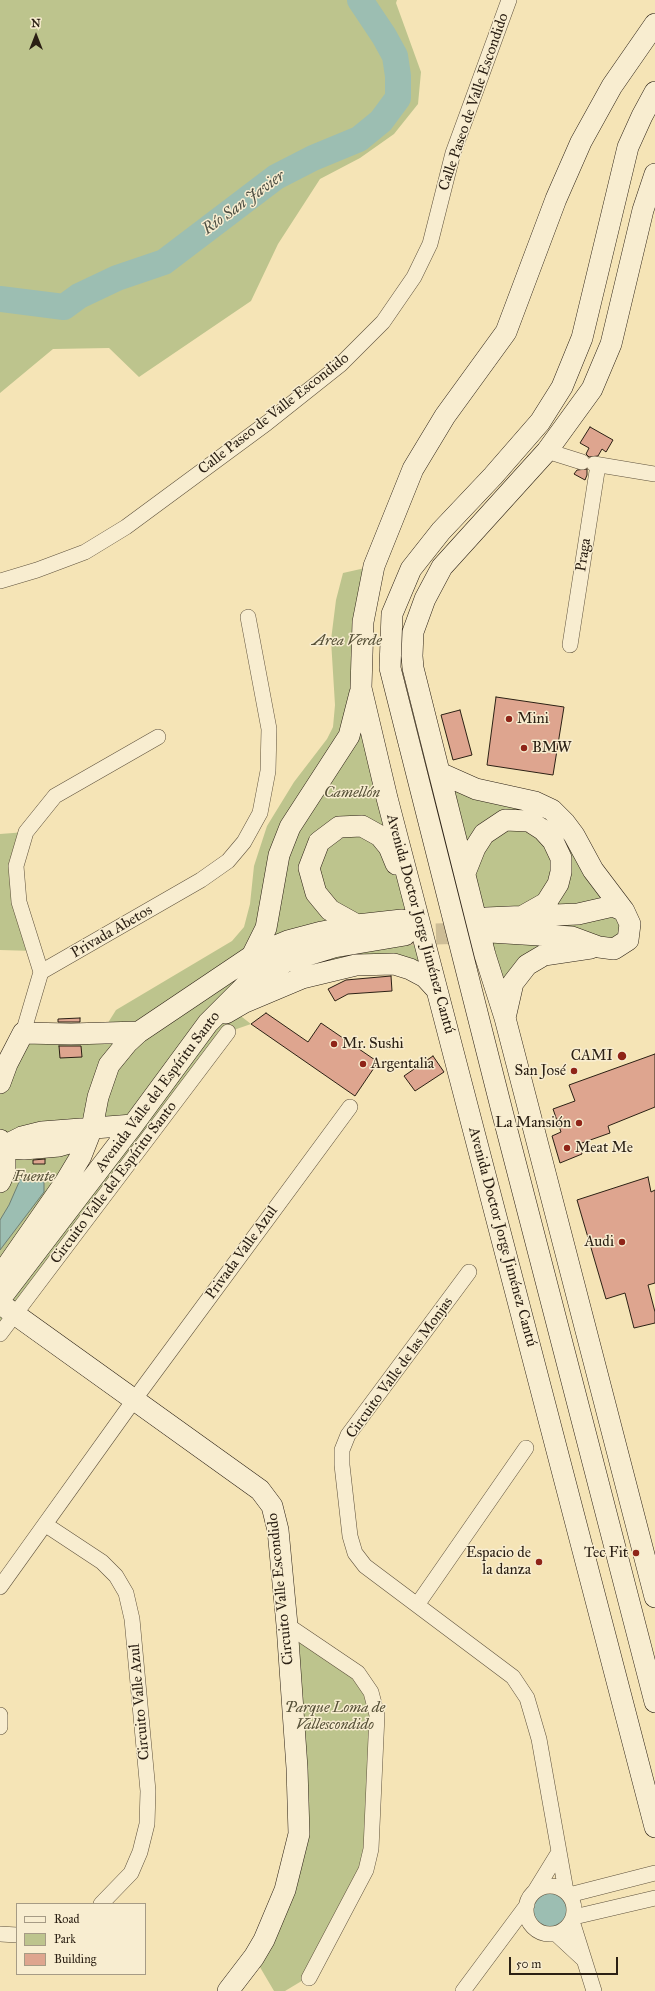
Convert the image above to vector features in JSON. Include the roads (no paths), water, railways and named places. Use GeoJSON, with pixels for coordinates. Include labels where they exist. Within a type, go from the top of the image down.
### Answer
{"type":"FeatureCollection","features":[{"type":"Feature","properties":{"kind":"main road","name":"Avenida Doctor Jorge Jiménez Cantú"},"geometry":{"type":"LineString","coordinates":[[655,24],[612,86],[581,142],[556,199],[506,332],[444,416],[413,468],[374,566],[363,622],[361,688],[386,798],[462,1083],[655,1827]]}},
{"type":"Feature","properties":{"kind":"main road","name":"Avenida Doctor Jorge Jiménez Cantú"},"geometry":{"type":"LineString","coordinates":[[655,92],[628,147],[582,338],[562,387],[540,422],[493,476],[441,531],[410,569],[392,614],[390,668],[655,1702]]}},
{"type":"Feature","properties":{"kind":"main road"},"geometry":{"type":"LineString","coordinates":[[655,174],[649,211],[611,344],[592,389],[547,451],[442,567],[425,599],[413,632],[413,668],[485,955],[505,1018],[655,1597]]}},
{"type":"Feature","properties":{"kind":"main road"},"geometry":{"type":"LineString","coordinates":[[252,956],[266,928],[279,855],[290,827],[349,736],[361,688]]}},
{"type":"Feature","properties":{"kind":"main road"},"geometry":{"type":"LineString","coordinates":[[440,774],[476,789],[535,802],[552,810],[574,835],[593,870],[624,911],[630,924],[628,940],[614,949],[599,947],[572,937],[488,925],[521,918],[578,914],[613,906],[624,911]]}},
{"type":"Feature","properties":{"kind":"main road"},"geometry":{"type":"LineString","coordinates":[[465,873],[475,848],[484,834],[505,820],[529,821],[543,830],[554,841],[561,858],[561,872],[558,884],[546,903],[521,918]]}},
{"type":"Feature","properties":{"kind":"main road"},"geometry":{"type":"LineString","coordinates":[[357,926],[330,910],[316,893],[309,868],[319,842],[340,828],[362,826],[380,836],[389,847],[414,901]]}},
{"type":"Feature","properties":{"kind":"main road","name":"Avenida Valle del Espíritu Santo"},"geometry":{"type":"LineString","coordinates":[[0,1276],[66,1181],[81,1156],[92,1128],[98,1097],[109,1065],[133,1037],[252,956],[288,941],[357,926],[403,927],[285,962],[250,981],[208,1023],[4,1306]]}},
{"type":"Feature","properties":{"kind":"main road"},"geometry":{"type":"LineString","coordinates":[[505,1018],[513,983],[526,964],[544,955],[599,947]]}},
{"type":"Feature","properties":{"kind":"main road"},"geometry":{"type":"LineString","coordinates":[[479,1018],[485,955]]}},
{"type":"Feature","properties":{"kind":"main road"},"geometry":{"type":"LineString","coordinates":[[208,1023],[245,1002],[302,978],[356,965],[394,964],[410,969],[425,977],[436,989]]}},
{"type":"Feature","properties":{"kind":"main road"},"geometry":{"type":"LineString","coordinates":[[0,1083],[7,1064],[21,1039],[71,1034],[133,1037]]}},
{"type":"Feature","properties":{"kind":"main road"},"geometry":{"type":"LineString","coordinates":[[0,1182],[5,1172],[5,1166],[0,1145],[24,1149],[59,1146],[76,1141],[92,1128],[133,1125]]}},
{"type":"Feature","properties":{"kind":"main road","name":"Circuito Valle Escondido"},"geometry":{"type":"LineString","coordinates":[[4,1306],[260,1490],[272,1506],[278,1530],[287,1625],[298,1768],[299,1834],[285,1890],[264,1940],[254,1957],[228,1991]]}},
{"type":"Feature","properties":{"kind":"street","name":"Calle Paseo de Valle Escondido"},"geometry":{"type":"LineString","coordinates":[[0,581],[37,570],[85,552],[126,527],[267,423],[334,370],[383,322],[414,276],[430,244],[453,153],[509,0]]}},
{"type":"Feature","properties":{"kind":"street"},"geometry":{"type":"LineString","coordinates":[[547,451],[591,464],[655,474]]}},
{"type":"Feature","properties":{"kind":"street","name":"Praga"},"geometry":{"type":"LineString","coordinates":[[570,645],[591,464]]}},
{"type":"Feature","properties":{"kind":"street","name":"Privada Abetos"},"geometry":{"type":"LineString","coordinates":[[42,972],[201,880],[228,861],[244,842],[260,812],[268,771],[269,729],[248,617]]}},
{"type":"Feature","properties":{"kind":"street"},"geometry":{"type":"LineString","coordinates":[[21,1039],[42,972],[19,902],[16,866],[26,832],[55,796],[158,737]]}},
{"type":"Feature","properties":{"kind":"street","name":"Circuito Valle del Espíritu Santo"},"geometry":{"type":"LineString","coordinates":[[0,1334],[4,1306],[228,1032]]}},
{"type":"Feature","properties":{"kind":"street","name":"Privada Valle Azul"},"geometry":{"type":"LineString","coordinates":[[134,1400],[350,1107]]}},
{"type":"Feature","properties":{"kind":"street","name":"Circuito Valle de las Monjas"},"geometry":{"type":"LineString","coordinates":[[469,1272],[348,1436],[342,1450],[342,1465],[350,1536],[355,1553],[365,1566],[513,1677],[527,1698],[539,1739],[559,1852],[583,1959],[594,1991]]}},
{"type":"Feature","properties":{"kind":"street"},"geometry":{"type":"LineString","coordinates":[[0,1587],[46,1525],[134,1400]]}},
{"type":"Feature","properties":{"kind":"street"},"geometry":{"type":"LineString","coordinates":[[417,1605],[526,1448]]}},
{"type":"Feature","properties":{"kind":"street","name":"Circuito Valle Azul"},"geometry":{"type":"LineString","coordinates":[[46,1525],[102,1562],[116,1576],[126,1593],[132,1619],[148,1791],[147,1824],[140,1852],[131,1873],[102,1903]]}},
{"type":"Feature","properties":{"kind":"street"},"geometry":{"type":"LineString","coordinates":[[287,1625],[358,1674],[372,1692],[377,1715],[371,1849],[366,1870],[309,1978]]}},
{"type":"Feature","properties":{"kind":"street"},"geometry":{"type":"LineString","coordinates":[[0,1715],[0,1727]]}},
{"type":"Feature","properties":{"kind":"street"},"geometry":{"type":"LineString","coordinates":[[464,1991],[502,1937],[527,1905],[559,1852]]}},
{"type":"Feature","properties":{"kind":"street"},"geometry":{"type":"LineString","coordinates":[[571,1906],[655,1873]]}},
{"type":"Feature","properties":{"kind":"street"},"geometry":{"type":"LineString","coordinates":[[571,1906],[655,1881]]}},
{"type":"Feature","properties":{"kind":"street"},"geometry":{"type":"LineString","coordinates":[[535,1891],[550,1886],[571,1906],[655,1898]]}},
{"type":"Feature","properties":{"kind":"street"},"geometry":{"type":"LineString","coordinates":[[571,1906],[655,1890]]}},
{"type":"Feature","properties":{"kind":"street"},"geometry":{"type":"LineString","coordinates":[[527,1905],[527,1915],[535,1929],[545,1934],[556,1934],[566,1929],[571,1906]]}},
{"type":"Feature","properties":{"kind":"street"},"geometry":{"type":"LineString","coordinates":[[502,1937],[535,1929]]}},
{"type":"Feature","properties":{"kind":"street"},"geometry":{"type":"LineString","coordinates":[[0,1934],[16,1935]]}},
{"type":"Feature","properties":{"kind":"street"},"geometry":{"type":"LineString","coordinates":[[556,1934],[583,1959]]}},
{"type":"Feature","properties":{"kind":"water"},"geometry":{"type":"Polygon","coordinates":[[[23,1173],[33,1174],[44,1182],[44,1192],[0,1250],[0,1220],[9,1205],[23,1173]]]}},
{"type":"Feature","properties":{"kind":"water"},"geometry":{"type":"Polygon","coordinates":[[[550,1886],[559,1888],[567,1893],[572,1901],[574,1910],[572,1919],[567,1927],[559,1932],[550,1934],[541,1932],[533,1927],[528,1919],[526,1910],[528,1901],[533,1893],[541,1888],[550,1886]]]}},
{"type":"Feature","properties":{"kind":"waterway","name":"Río San Javier"},"geometry":{"type":"LineString","coordinates":[[0,299],[64,307],[79,296],[117,278],[164,262],[276,177],[313,158],[359,139],[381,121],[398,98],[398,76],[395,56],[384,36],[360,0]]}},
{"type":"Feature","properties":{"kind":"tunnel"},"geometry":{"type":"LineString","coordinates":[[405,935],[490,932]]}},
{"type":"Feature","properties":{"kind":"place","name":"Mini"},"geometry":{"type":"Point","coordinates":[509,719]}},
{"type":"Feature","properties":{"kind":"place","name":"BMW"},"geometry":{"type":"Point","coordinates":[524,748]}},
{"type":"Feature","properties":{"kind":"place","name":"Mr. Sushi"},"geometry":{"type":"Point","coordinates":[334,1044]}},
{"type":"Feature","properties":{"kind":"place","name":"CAMI"},"geometry":{"type":"Point","coordinates":[622,1056]}},
{"type":"Feature","properties":{"kind":"place","name":"Argentalia"},"geometry":{"type":"Point","coordinates":[363,1064]}},
{"type":"Feature","properties":{"kind":"place","name":"San José"},"geometry":{"type":"Point","coordinates":[574,1071]}},
{"type":"Feature","properties":{"kind":"place","name":"La Mansión"},"geometry":{"type":"Point","coordinates":[579,1123]}},
{"type":"Feature","properties":{"kind":"place","name":"Meat Me"},"geometry":{"type":"Point","coordinates":[567,1148]}},
{"type":"Feature","properties":{"kind":"place","name":"Audi"},"geometry":{"type":"Point","coordinates":[622,1242]}},
{"type":"Feature","properties":{"kind":"place","name":"Tec Fit"},"geometry":{"type":"Point","coordinates":[636,1553]}},
{"type":"Feature","properties":{"kind":"place","name":"Espacio de la danza"},"geometry":{"type":"Point","coordinates":[539,1562]}},
{"type":"Feature","properties":{"kind":"park label","name":"Area Verde"},"geometry":{"type":"Point","coordinates":[347,641]}},
{"type":"Feature","properties":{"kind":"park label","name":"Camellón"},"geometry":{"type":"Point","coordinates":[352,793]}},
{"type":"Feature","properties":{"kind":"park label","name":"Fuente"},"geometry":{"type":"Point","coordinates":[34,1177]}},
{"type":"Feature","properties":{"kind":"park label","name":"Parque Loma de Vallescondido"},"geometry":{"type":"Point","coordinates":[335,1716]}}]}
